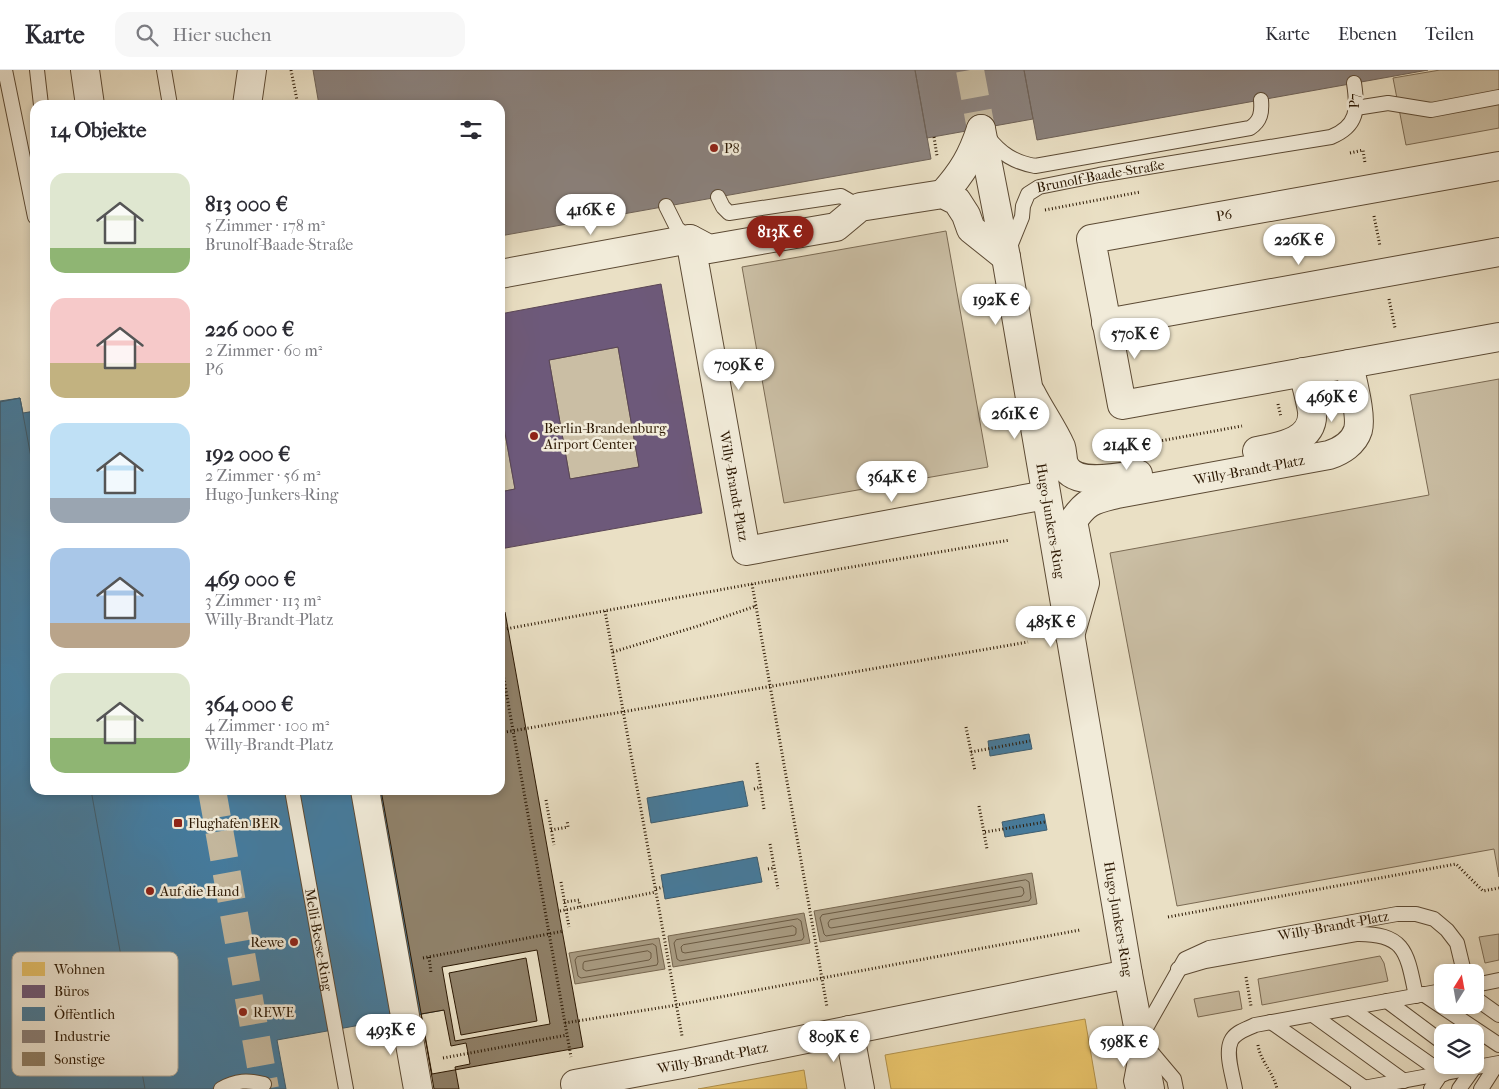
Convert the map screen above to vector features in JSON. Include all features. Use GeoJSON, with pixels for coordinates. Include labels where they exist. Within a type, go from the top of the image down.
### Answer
{"type":"FeatureCollection","features":[{"type":"Feature","properties":{"kind":"street"},"geometry":{"type":"LineString","coordinates":[[84,70],[89,100]]}},
{"type":"Feature","properties":{"kind":"street"},"geometry":{"type":"LineString","coordinates":[[248,100],[252,70]]}},
{"type":"Feature","properties":{"kind":"street"},"geometry":{"type":"LineString","coordinates":[[943,194],[958,178],[966,165],[973,153],[981,129]]}},
{"type":"Feature","properties":{"kind":"street","name":"Hugo-Junkers-Ring"},"geometry":{"type":"LineString","coordinates":[[981,129],[1006,257],[1128,974],[1150,1089]]}},
{"type":"Feature","properties":{"kind":"street","name":"P6"},"geometry":{"type":"LineString","coordinates":[[1499,166],[1091,239],[1122,405],[1499,338]]}},
{"type":"Feature","properties":{"kind":"street"},"geometry":{"type":"LineString","coordinates":[[505,273],[690,239],[709,249],[836,227],[860,207],[943,194],[957,200],[966,215],[971,229],[1006,257]]}},
{"type":"Feature","properties":{"kind":"street","name":"Willy-Brandt-Platz"},"geometry":{"type":"LineString","coordinates":[[690,239],[746,551],[1046,495]]}},
{"type":"Feature","properties":{"kind":"street"},"geometry":{"type":"LineString","coordinates":[[1106,323],[1499,252]]}},
{"type":"Feature","properties":{"kind":"street","name":"Willy-Brandt-Platz"},"geometry":{"type":"LineString","coordinates":[[1070,636],[1085,583],[1073,521],[1082,507],[1094,500],[1117,494],[1319,457],[1340,451],[1350,442],[1358,430],[1358,415],[1349,364]]}},
{"type":"Feature","properties":{"kind":"street","name":"Willy-Brandt-Platz"},"geometry":{"type":"LineString","coordinates":[[1028,388],[1061,448],[1065,467],[1074,475],[1112,479],[1286,446],[1297,440],[1310,424],[1312,413],[1303,372]]}},
{"type":"Feature","properties":{"kind":"street"},"geometry":{"type":"LineString","coordinates":[[365,795],[418,1089]]}},
{"type":"Feature","properties":{"kind":"street","name":"Willy-Brandt-Platz"},"geometry":{"type":"LineString","coordinates":[[576,1084],[1128,974]]}},
{"type":"Feature","properties":{"kind":"street"},"geometry":{"type":"LineString","coordinates":[[841,1032],[860,1089]]}},
{"type":"Feature","properties":{"kind":"lane"},"geometry":{"type":"LineString","coordinates":[[6,70],[30,192]]}},
{"type":"Feature","properties":{"kind":"lane"},"geometry":{"type":"LineString","coordinates":[[37,70],[40,100]]}},
{"type":"Feature","properties":{"kind":"lane"},"geometry":{"type":"LineString","coordinates":[[164,70],[169,100]]}},
{"type":"Feature","properties":{"kind":"lane","name":"P7"},"geometry":{"type":"LineString","coordinates":[[1331,137],[1342,133],[1354,118],[1356,108],[1354,83]]}},
{"type":"Feature","properties":{"kind":"lane"},"geometry":{"type":"LineString","coordinates":[[1356,108],[1388,103],[1431,110],[1499,97]]}},
{"type":"Feature","properties":{"kind":"lane","name":"Brunolf-Baade-Straße"},"geometry":{"type":"LineString","coordinates":[[981,129],[996,148],[1008,157],[1021,163],[1035,166],[1250,128],[1260,118],[1262,109],[1260,100]]}},
{"type":"Feature","properties":{"kind":"lane","name":"Brunolf-Baade-Straße"},"geometry":{"type":"LineString","coordinates":[[1006,257],[1022,217],[1023,206],[1028,194],[1038,187],[1099,175],[1331,137]]}},
{"type":"Feature","properties":{"kind":"lane"},"geometry":{"type":"LineString","coordinates":[[718,197],[723,208],[729,213],[842,196],[860,207]]}},
{"type":"Feature","properties":{"kind":"lane"},"geometry":{"type":"LineString","coordinates":[[666,206],[678,228],[690,239]]}},
{"type":"Feature","properties":{"kind":"lane","name":"Melli-Beese-Ring"},"geometry":{"type":"LineString","coordinates":[[293,795],[346,1089]]}},
{"type":"Feature","properties":{"kind":"lane","name":"Willy-Brandt-Platz"},"geometry":{"type":"LineString","coordinates":[[1133,1089],[1131,1081],[1140,1038],[1185,959],[1209,948],[1397,914],[1416,914],[1434,919],[1447,930],[1458,943],[1462,964]]}},
{"type":"Feature","properties":{"kind":"lane","name":"Willy-Brandt-Platz"},"geometry":{"type":"LineString","coordinates":[[1178,969],[1205,961],[1356,934],[1371,934],[1388,937],[1402,947],[1408,958],[1419,995]]}},
{"type":"Feature","properties":{"kind":"lane"},"geometry":{"type":"LineString","coordinates":[[1484,984],[1497,983]]}},
{"type":"Feature","properties":{"kind":"lane"},"geometry":{"type":"LineString","coordinates":[[1235,1089],[1229,1054],[1231,1041],[1240,1031],[1254,1025],[1434,992]]}},
{"type":"Feature","properties":{"kind":"lane"},"geometry":{"type":"LineString","coordinates":[[1419,995],[1499,1045]]}},
{"type":"Feature","properties":{"kind":"lane"},"geometry":{"type":"LineString","coordinates":[[1387,1001],[1434,1036]]}},
{"type":"Feature","properties":{"kind":"lane"},"geometry":{"type":"LineString","coordinates":[[1484,1005],[1499,1016]]}},
{"type":"Feature","properties":{"kind":"lane"},"geometry":{"type":"LineString","coordinates":[[1350,1008],[1434,1068]]}},
{"type":"Feature","properties":{"kind":"lane"},"geometry":{"type":"LineString","coordinates":[[1313,1015],[1406,1083]]}},
{"type":"Feature","properties":{"kind":"lane"},"geometry":{"type":"LineString","coordinates":[[1272,1022],[1370,1088],[1406,1083],[1442,1074]]}},
{"type":"Feature","properties":{"kind":"lane"},"geometry":{"type":"LineString","coordinates":[[1140,1038],[1174,1079],[1176,1089]]}},
{"type":"Feature","properties":{"kind":"lane"},"geometry":{"type":"LineString","coordinates":[[1484,1066],[1498,1064]]}},
{"type":"Feature","properties":{"kind":"lane"},"geometry":{"type":"LineString","coordinates":[[1481,1089],[1498,1064]]}},
{"type":"Feature","properties":{"kind":"lane"},"geometry":{"type":"LineString","coordinates":[[1431,1089],[1442,1074]]}},
{"type":"Feature","properties":{"kind":"lane"},"geometry":{"type":"LineString","coordinates":[[1459,1089],[1470,1074]]}},
{"type":"Feature","properties":{"kind":"lane"},"geometry":{"type":"LineString","coordinates":[[221,1089],[234,1081],[251,1081],[264,1084]]}},
{"type":"Feature","properties":{"kind":"path"},"geometry":{"type":"LineString","coordinates":[[291,70],[297,100]]}},
{"type":"Feature","properties":{"kind":"path"},"geometry":{"type":"LineString","coordinates":[[1274,378],[1281,419]]}},
{"type":"Feature","properties":{"kind":"path"},"geometry":{"type":"LineString","coordinates":[[1134,445],[1242,426]]}},
{"type":"Feature","properties":{"kind":"path"},"geometry":{"type":"LineString","coordinates":[[505,629],[1010,540]]}},
{"type":"Feature","properties":{"kind":"path"},"geometry":{"type":"LineString","coordinates":[[752,584],[822,978],[841,1032]]}},
{"type":"Feature","properties":{"kind":"path"},"geometry":{"type":"LineString","coordinates":[[613,652],[756,606]]}},
{"type":"Feature","properties":{"kind":"path"},"geometry":{"type":"LineString","coordinates":[[605,611],[687,1063]]}},
{"type":"Feature","properties":{"kind":"path"},"geometry":{"type":"LineString","coordinates":[[505,732],[1028,642]]}},
{"type":"Feature","properties":{"kind":"path"},"geometry":{"type":"LineString","coordinates":[[505,685],[576,1084]]}},
{"type":"Feature","properties":{"kind":"path"},"geometry":{"type":"LineString","coordinates":[[966,727],[975,772]]}},
{"type":"Feature","properties":{"kind":"path"},"geometry":{"type":"LineString","coordinates":[[971,752],[1030,741]]}},
{"type":"Feature","properties":{"kind":"path"},"geometry":{"type":"LineString","coordinates":[[757,763],[764,809]]}},
{"type":"Feature","properties":{"kind":"path"},"geometry":{"type":"LineString","coordinates":[[754,789],[761,788]]}},
{"type":"Feature","properties":{"kind":"path"},"geometry":{"type":"LineString","coordinates":[[546,800],[554,846]]}},
{"type":"Feature","properties":{"kind":"path"},"geometry":{"type":"LineString","coordinates":[[979,806],[987,849]]}},
{"type":"Feature","properties":{"kind":"path"},"geometry":{"type":"LineString","coordinates":[[551,830],[568,827],[567,820]]}},
{"type":"Feature","properties":{"kind":"path"},"geometry":{"type":"LineString","coordinates":[[985,832],[1046,822]]}},
{"type":"Feature","properties":{"kind":"path"},"geometry":{"type":"LineString","coordinates":[[770,844],[778,889]]}},
{"type":"Feature","properties":{"kind":"path"},"geometry":{"type":"LineString","coordinates":[[1168,917],[1456,864],[1483,891],[1499,888]]}},
{"type":"Feature","properties":{"kind":"path"},"geometry":{"type":"LineString","coordinates":[[768,869],[774,868]]}},
{"type":"Feature","properties":{"kind":"path"},"geometry":{"type":"LineString","coordinates":[[561,882],[569,926]]}},
{"type":"Feature","properties":{"kind":"path"},"geometry":{"type":"LineString","coordinates":[[560,911],[656,891],[663,887]]}},
{"type":"Feature","properties":{"kind":"path"},"geometry":{"type":"LineString","coordinates":[[564,902],[579,900],[580,907]]}},
{"type":"Feature","properties":{"kind":"path"},"geometry":{"type":"LineString","coordinates":[[565,1023],[1080,930]]}},
{"type":"Feature","properties":{"kind":"path"},"geometry":{"type":"LineString","coordinates":[[423,958],[564,931]]}},
{"type":"Feature","properties":{"kind":"path"},"geometry":{"type":"LineString","coordinates":[[429,957],[431,973]]}},
{"type":"Feature","properties":{"kind":"path"},"geometry":{"type":"LineString","coordinates":[[1246,977],[1251,1007]]}},
{"type":"Feature","properties":{"kind":"path"},"geometry":{"type":"LineString","coordinates":[[442,1058],[567,1035]]}},
{"type":"Feature","properties":{"kind":"path"},"geometry":{"type":"LineString","coordinates":[[1257,1037],[1259,1052],[1275,1080],[1277,1089]]}},
{"type":"Feature","properties":{"kind":"shaded area"},"geometry":{"type":"Polygon","coordinates":[[[1440,70],[1499,70],[1499,128],[1406,145],[1393,78],[1440,70]]]}},
{"type":"Feature","properties":{"kind":"shaded area"},"geometry":{"type":"Polygon","coordinates":[[[946,231],[988,467],[784,503],[742,267],[946,231]]]}},
{"type":"Feature","properties":{"kind":"shaded area"},"geometry":{"type":"Polygon","coordinates":[[[618,347],[639,467],[570,479],[549,360],[618,347]]]}},
{"type":"Feature","properties":{"kind":"shaded area"},"geometry":{"type":"Polygon","coordinates":[[[1499,379],[1499,877],[1494,849],[1177,906],[1110,553],[1429,495],[1410,395],[1499,379]]]}},
{"type":"Feature","properties":{"kind":"shaded area"},"geometry":{"type":"Polygon","coordinates":[[[505,433],[515,489],[505,491],[505,433]]]}},
{"type":"Feature","properties":{"kind":"shaded area"},"geometry":{"type":"Polygon","coordinates":[[[1499,934],[1499,960],[1485,963],[1479,937],[1499,934]]]}},
{"type":"Feature","properties":{"kind":"shaded area"},"geometry":{"type":"Polygon","coordinates":[[[1380,956],[1384,963],[1388,981],[1262,1005],[1258,979],[1380,956]]]}},
{"type":"Feature","properties":{"kind":"shaded area"},"geometry":{"type":"Polygon","coordinates":[[[1239,991],[1242,1009],[1198,1017],[1194,999],[1239,991]]]}},
{"type":"Feature","properties":{"kind":"water"},"geometry":{"type":"Polygon","coordinates":[[[1032,873],[1037,904],[820,942],[814,911],[1032,873]]]}},
{"type":"Feature","properties":{"kind":"water"},"geometry":{"type":"Polygon","coordinates":[[[804,913],[810,943],[673,967],[668,936],[804,913]]]}},
{"type":"Feature","properties":{"kind":"water"},"geometry":{"type":"Polygon","coordinates":[[[659,938],[665,969],[575,984],[569,953],[659,938]]]}},
{"type":"Feature","properties":{"kind":"building: Wohnen"},"geometry":{"type":"Polygon","coordinates":[[[1085,1019],[1097,1089],[891,1089],[885,1055],[1085,1019]]]}},
{"type":"Feature","properties":{"kind":"building: Wohnen"},"geometry":{"type":"Polygon","coordinates":[[[804,1070],[807,1089],[698,1089],[804,1070]]]}},
{"type":"Feature","properties":{"kind":"building: Büros","name":"Berlin-Brandenburg Airport Center"},"geometry":{"type":"Polygon","coordinates":[[[661,284],[702,513],[505,548],[505,491],[515,489],[505,433],[505,313],[661,284]],[[618,347],[549,360],[570,479],[639,467],[618,347]]]}},
{"type":"Feature","properties":{"kind":"building: Öffentlich"},"geometry":{"type":"Polygon","coordinates":[[[20,398],[23,413],[30,412],[30,795],[407,795],[444,1010],[277,1040],[286,1089],[0,1089],[0,401],[20,398]]]}},
{"type":"Feature","properties":{"kind":"building: Öffentlich"},"geometry":{"type":"Polygon","coordinates":[[[20,398],[30,452],[30,795],[92,795],[120,952],[12,952],[12,1076],[143,1076],[145,1089],[0,1089],[0,402],[20,398]]]}},
{"type":"Feature","properties":{"kind":"building: Öffentlich"},"geometry":{"type":"Polygon","coordinates":[[[1029,734],[1032,749],[990,756],[988,741],[1029,734]]]}},
{"type":"Feature","properties":{"kind":"building: Öffentlich"},"geometry":{"type":"Polygon","coordinates":[[[743,781],[748,806],[651,823],[647,798],[743,781]]]}},
{"type":"Feature","properties":{"kind":"building: Öffentlich"},"geometry":{"type":"Polygon","coordinates":[[[1044,814],[1047,830],[1005,837],[1002,822],[1044,814]]]}},
{"type":"Feature","properties":{"kind":"building: Öffentlich"},"geometry":{"type":"Polygon","coordinates":[[[757,857],[762,882],[665,899],[661,875],[757,857]]]}},
{"type":"Feature","properties":{"kind":"building: Industrie","name":"P8"},"geometry":{"type":"Polygon","coordinates":[[[313,70],[915,70],[931,159],[505,235],[505,100],[318,100],[313,70]]]}},
{"type":"Feature","properties":{"kind":"building: Industrie"},"geometry":{"type":"Polygon","coordinates":[[[915,70],[1024,70],[1033,119],[927,138],[915,70]]]}},
{"type":"Feature","properties":{"kind":"building: Industrie"},"geometry":{"type":"Polygon","coordinates":[[[1024,70],[1428,70],[1037,140],[1024,70]]]}},
{"type":"Feature","properties":{"kind":"building: Sonstige"},"geometry":{"type":"Polygon","coordinates":[[[505,612],[583,1047],[432,1074],[382,795],[505,795],[505,612]],[[537,950],[442,967],[455,1041],[550,1024],[537,950]]]}},
{"type":"Feature","properties":{"kind":"building: Sonstige"},"geometry":{"type":"Polygon","coordinates":[[[526,958],[537,1021],[461,1035],[449,973],[526,958]]]}},
{"type":"Feature","properties":{"kind":"building: Sonstige"},"geometry":{"type":"Polygon","coordinates":[[[444,1010],[451,1046],[466,1043],[468,1053],[470,1064],[455,1067],[459,1089],[434,1089],[421,1014],[444,1010]]]}},
{"type":"Feature","properties":{"kind":"tunnel"},"geometry":{"type":"LineString","coordinates":[[970,70],[981,129]]}},
{"type":"Feature","properties":{"kind":"tunnel"},"geometry":{"type":"LineString","coordinates":[[213,795],[265,1089]]}},
{"type":"Feature","properties":{"kind":"place","name":"P8"},"geometry":{"type":"Point","coordinates":[714,148]}},
{"type":"Feature","properties":{"kind":"place","name":"Berlin-Brandenburg Airport Center"},"geometry":{"type":"Point","coordinates":[534,436]}},
{"type":"Feature","properties":{"kind":"place","name":"Flughafen BER"},"geometry":{"type":"Point","coordinates":[178,823]}},
{"type":"Feature","properties":{"kind":"place","name":"Auf die Hand"},"geometry":{"type":"Point","coordinates":[150,891]}},
{"type":"Feature","properties":{"kind":"place","name":"Rewe"},"geometry":{"type":"Point","coordinates":[294,942]}},
{"type":"Feature","properties":{"kind":"place","name":"REWE"},"geometry":{"type":"Point","coordinates":[243,1012]}}]}
